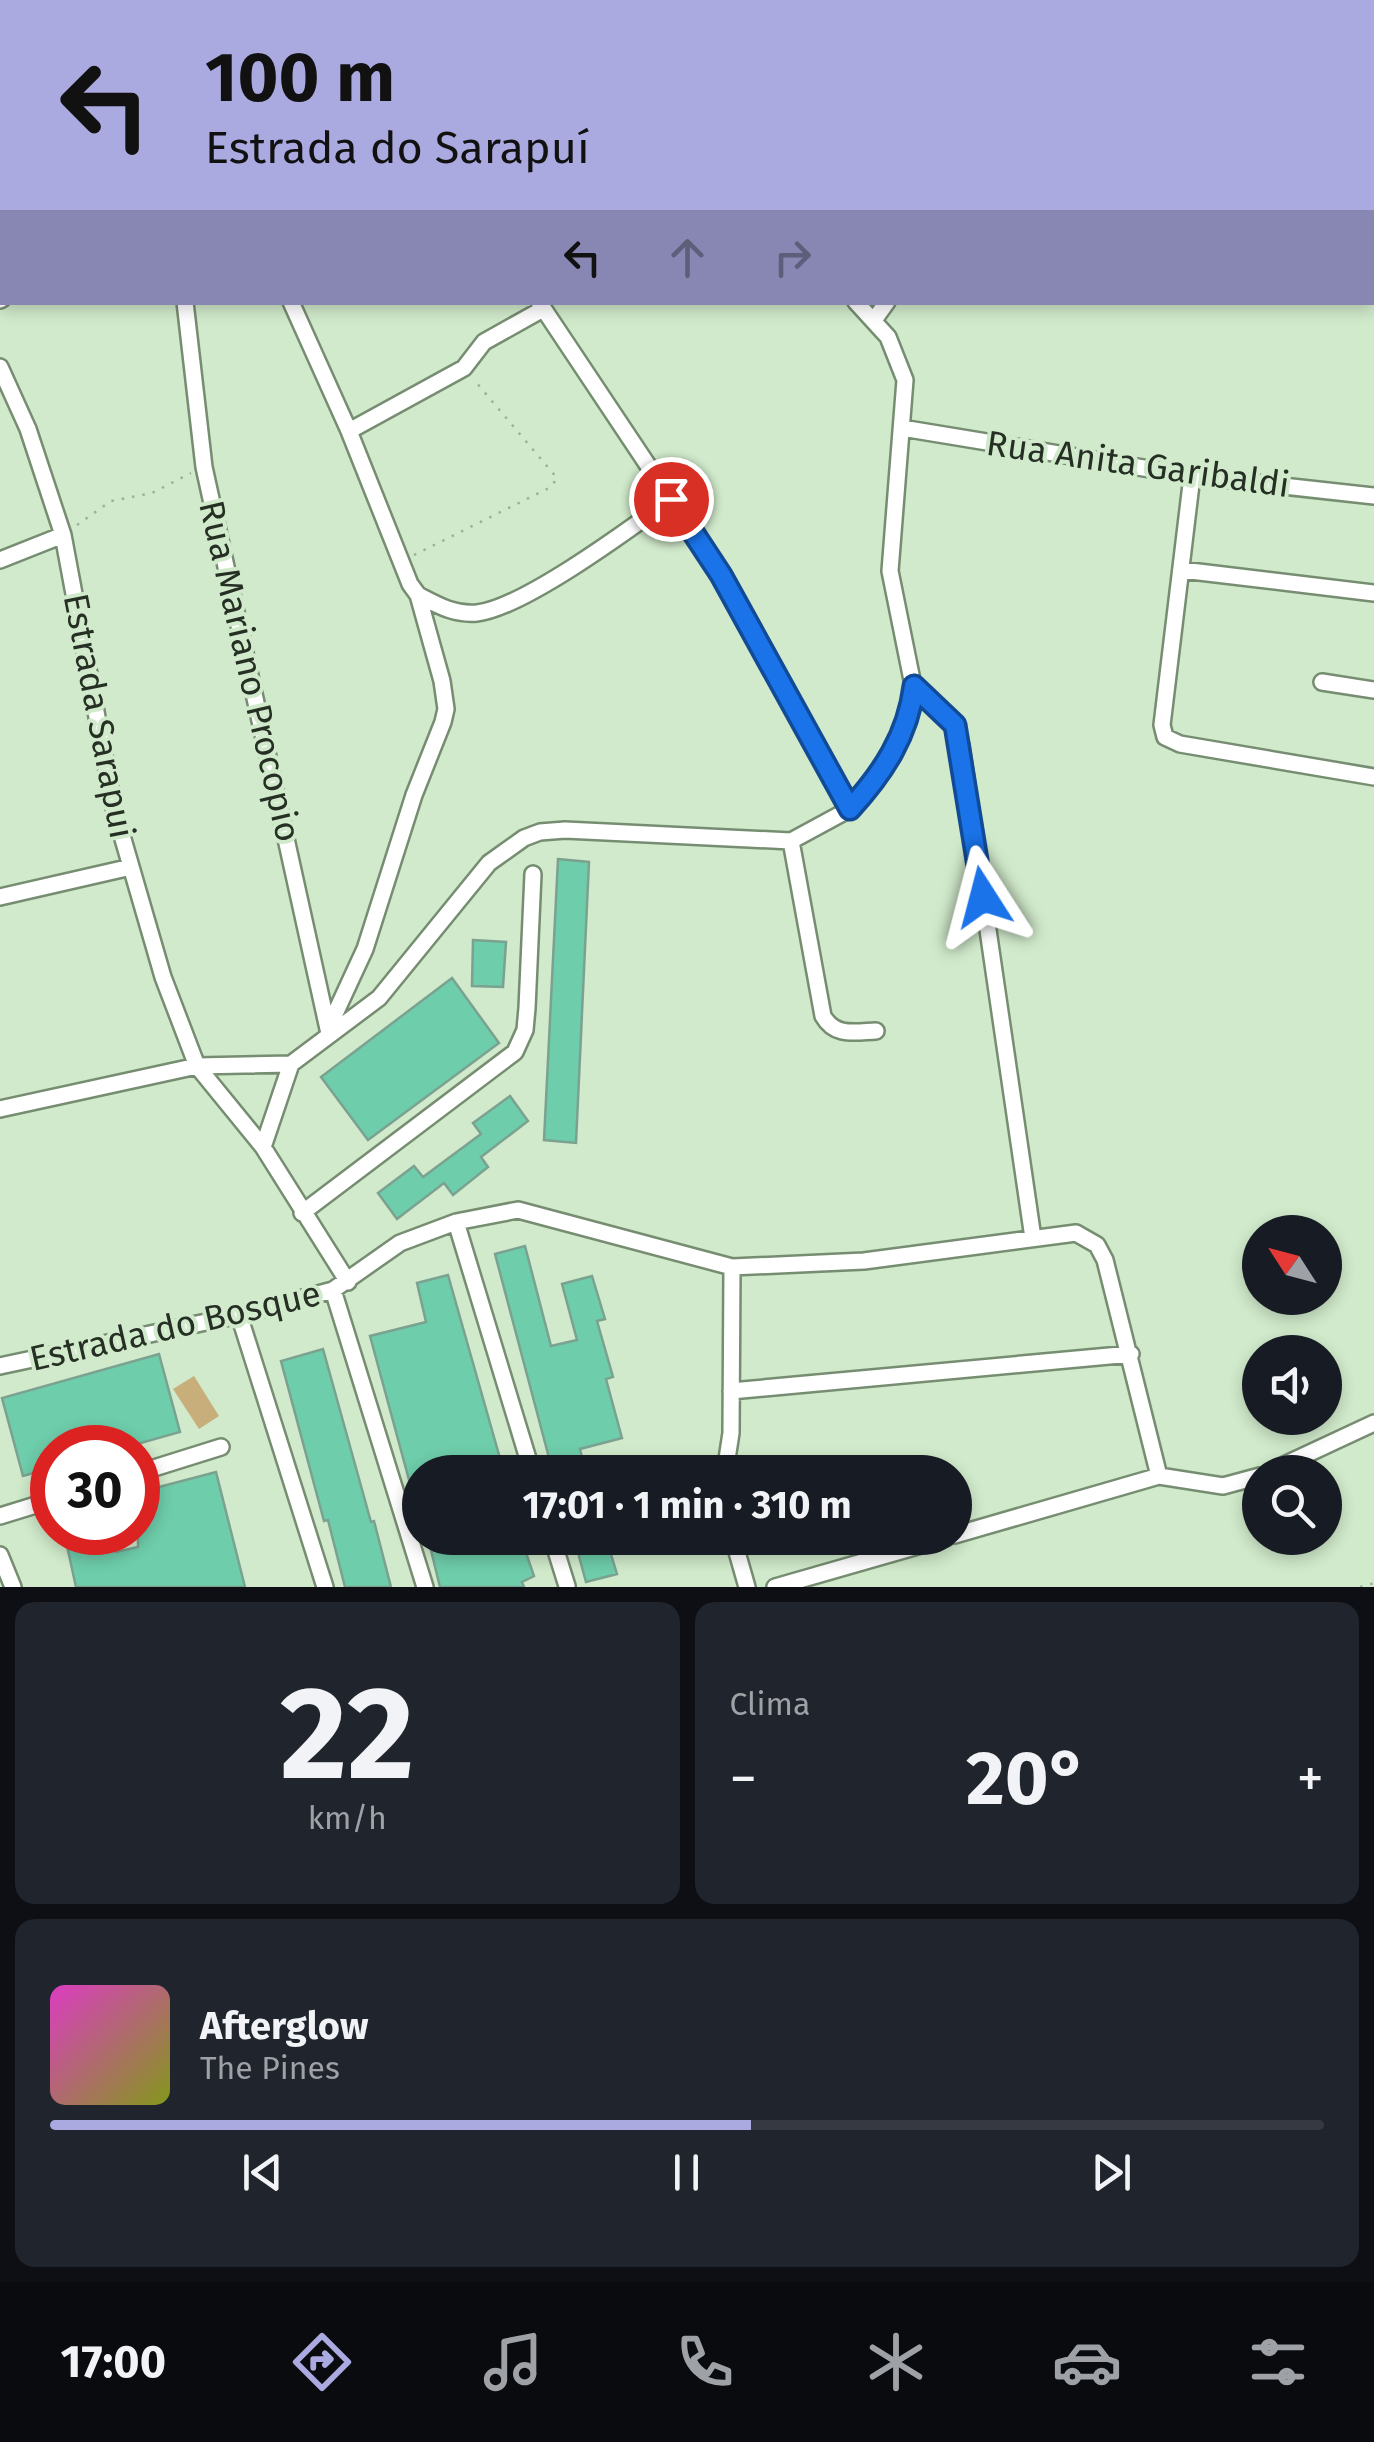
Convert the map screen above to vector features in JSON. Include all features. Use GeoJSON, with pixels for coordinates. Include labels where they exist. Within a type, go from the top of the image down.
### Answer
{"type":"FeatureCollection","features":[{"type":"Feature","properties":{"kind":"street","name":"Rua Mariano Procopio"},"geometry":{"type":"LineString","coordinates":[[185,305],[204,467],[329,1033]]}},
{"type":"Feature","properties":{"kind":"street"},"geometry":{"type":"LineString","coordinates":[[292,305],[418,595],[446,709],[365,949],[329,1033]]}},
{"type":"Feature","properties":{"kind":"street"},"geometry":{"type":"LineString","coordinates":[[263,1146],[290,1064],[379,998],[489,864],[524,838],[565,830],[790,841],[850,809],[884,768],[907,724],[914,686],[890,571],[905,380],[898,356],[859,305]]}},
{"type":"Feature","properties":{"kind":"street"},"geometry":{"type":"LineString","coordinates":[[874,320],[885,305]]}},
{"type":"Feature","properties":{"kind":"street"},"geometry":{"type":"LineString","coordinates":[[349,431],[464,368],[484,342],[541,306],[721,575],[850,809]]}},
{"type":"Feature","properties":{"kind":"street","name":"Estrada Sarapui"},"geometry":{"type":"LineString","coordinates":[[0,367],[28,429],[63,535],[114,808],[163,977],[197,1066],[263,1146],[348,1282]]}},
{"type":"Feature","properties":{"kind":"street","name":"Rua Anita Garibaldi"},"geometry":{"type":"LineString","coordinates":[[902,428],[1192,476],[1374,496]]}},
{"type":"Feature","properties":{"kind":"street"},"geometry":{"type":"LineString","coordinates":[[1192,476],[1162,724],[1165,737],[1180,744],[1374,777]]}},
{"type":"Feature","properties":{"kind":"street"},"geometry":{"type":"LineString","coordinates":[[418,595],[458,612],[492,610],[616,540],[671,499]]}},
{"type":"Feature","properties":{"kind":"street"},"geometry":{"type":"LineString","coordinates":[[0,560],[63,535]]}},
{"type":"Feature","properties":{"kind":"street"},"geometry":{"type":"LineString","coordinates":[[1182,570],[1374,592]]}},
{"type":"Feature","properties":{"kind":"street"},"geometry":{"type":"LineString","coordinates":[[1322,682],[1374,690]]}},
{"type":"Feature","properties":{"kind":"street"},"geometry":{"type":"LineString","coordinates":[[914,686],[955,725],[961,745],[1033,1238]]}},
{"type":"Feature","properties":{"kind":"street"},"geometry":{"type":"LineString","coordinates":[[790,841],[823,1016],[832,1029],[841,1032],[876,1031]]}},
{"type":"Feature","properties":{"kind":"street"},"geometry":{"type":"LineString","coordinates":[[0,896],[131,867]]}},
{"type":"Feature","properties":{"kind":"street"},"geometry":{"type":"LineString","coordinates":[[302,1212],[516,1052],[527,1008],[533,874]]}},
{"type":"Feature","properties":{"kind":"street"},"geometry":{"type":"LineString","coordinates":[[0,1109],[197,1066],[290,1064]]}},
{"type":"Feature","properties":{"kind":"street","name":"Estrada do Bosque"},"geometry":{"type":"LineString","coordinates":[[0,1366],[239,1315],[333,1290],[400,1242],[456,1222],[518,1210],[732,1267],[864,1261],[1076,1233],[1097,1245],[1116,1295],[1160,1476]]}},
{"type":"Feature","properties":{"kind":"street"},"geometry":{"type":"LineString","coordinates":[[456,1222],[527,1455]]}},
{"type":"Feature","properties":{"kind":"street"},"geometry":{"type":"LineString","coordinates":[[726,1455],[732,1391],[732,1267]]}},
{"type":"Feature","properties":{"kind":"street"},"geometry":{"type":"LineString","coordinates":[[333,1290],[425,1587]]}},
{"type":"Feature","properties":{"kind":"street"},"geometry":{"type":"LineString","coordinates":[[239,1315],[326,1587]]}},
{"type":"Feature","properties":{"kind":"street"},"geometry":{"type":"LineString","coordinates":[[732,1391],[1130,1354]]}},
{"type":"Feature","properties":{"kind":"street"},"geometry":{"type":"LineString","coordinates":[[1306,1455],[1374,1424]]}},
{"type":"Feature","properties":{"kind":"street"},"geometry":{"type":"LineString","coordinates":[[160,1467],[221,1448]]}},
{"type":"Feature","properties":{"kind":"street"},"geometry":{"type":"LineString","coordinates":[[972,1530],[1160,1476],[1224,1486],[1242,1481]]}},
{"type":"Feature","properties":{"kind":"street"},"geometry":{"type":"LineString","coordinates":[[0,1516],[30,1507]]}},
{"type":"Feature","properties":{"kind":"street"},"geometry":{"type":"LineString","coordinates":[[0,1555],[13,1587]]}},
{"type":"Feature","properties":{"kind":"street"},"geometry":{"type":"LineString","coordinates":[[557,1555],[567,1586]]}},
{"type":"Feature","properties":{"kind":"street"},"geometry":{"type":"LineString","coordinates":[[738,1555],[747,1587]]}},
{"type":"Feature","properties":{"kind":"street"},"geometry":{"type":"LineString","coordinates":[[775,1587],[887,1555]]}},
{"type":"Feature","properties":{"kind":"path"},"geometry":{"type":"LineString","coordinates":[[401,561],[551,487],[557,478],[464,368]]}},
{"type":"Feature","properties":{"kind":"path"},"geometry":{"type":"LineString","coordinates":[[63,535],[111,501],[152,493],[204,467]]}},
{"type":"Feature","properties":{"kind":"path"},"geometry":{"type":"LineString","coordinates":[[1360,1587],[1374,1583]]}},
{"type":"Feature","properties":{"kind":"shaded area"},"geometry":{"type":"Polygon","coordinates":[[[194,1376],[219,1416],[199,1429],[173,1389],[194,1376]]]}},
{"type":"Feature","properties":{"kind":"building"},"geometry":{"type":"Polygon","coordinates":[[[558,859],[589,862],[576,1143],[544,1140],[558,859]]]}},
{"type":"Feature","properties":{"kind":"building"},"geometry":{"type":"Polygon","coordinates":[[[473,940],[506,942],[503,987],[472,986],[473,940]]]}},
{"type":"Feature","properties":{"kind":"building"},"geometry":{"type":"Polygon","coordinates":[[[452,978],[499,1043],[368,1140],[321,1077],[452,978]]]}},
{"type":"Feature","properties":{"kind":"building"},"geometry":{"type":"Polygon","coordinates":[[[510,1096],[528,1121],[481,1157],[488,1167],[453,1195],[444,1183],[397,1219],[378,1193],[414,1166],[423,1177],[481,1134],[473,1123],[510,1096]]]}},
{"type":"Feature","properties":{"kind":"building"},"geometry":{"type":"Polygon","coordinates":[[[525,1246],[551,1346],[577,1340],[562,1284],[592,1276],[605,1319],[597,1321],[613,1377],[606,1379],[622,1438],[580,1449],[582,1455],[548,1455],[495,1254],[525,1246]]]}},
{"type":"Feature","properties":{"kind":"building"},"geometry":{"type":"Polygon","coordinates":[[[448,1275],[499,1455],[402,1455],[370,1336],[426,1322],[417,1283],[448,1275]]]}},
{"type":"Feature","properties":{"kind":"building"},"geometry":{"type":"Polygon","coordinates":[[[323,1349],[391,1587],[345,1587],[328,1520],[324,1521],[281,1361],[323,1349]]]}},
{"type":"Feature","properties":{"kind":"building"},"geometry":{"type":"Polygon","coordinates":[[[159,1354],[180,1432],[160,1438],[160,1425],[30,1425],[30,1474],[23,1476],[2,1398],[159,1354]]]}},
{"type":"Feature","properties":{"kind":"building"},"geometry":{"type":"Polygon","coordinates":[[[216,1472],[245,1587],[76,1587],[69,1555],[160,1555],[160,1487],[216,1472]]]}},
{"type":"Feature","properties":{"kind":"building"},"geometry":{"type":"Polygon","coordinates":[[[432,1555],[527,1555],[534,1576],[522,1582],[524,1587],[440,1587],[432,1555]]]}},
{"type":"Feature","properties":{"kind":"building"},"geometry":{"type":"Polygon","coordinates":[[[579,1555],[611,1555],[617,1574],[586,1582],[579,1555]]]}},
{"type":"Feature","properties":{"kind":"route"},"geometry":{"type":"LineString","coordinates":[[671,499],[721,575],[850,809],[884,768],[900,739],[914,686],[955,725],[983,897]]}}]}
